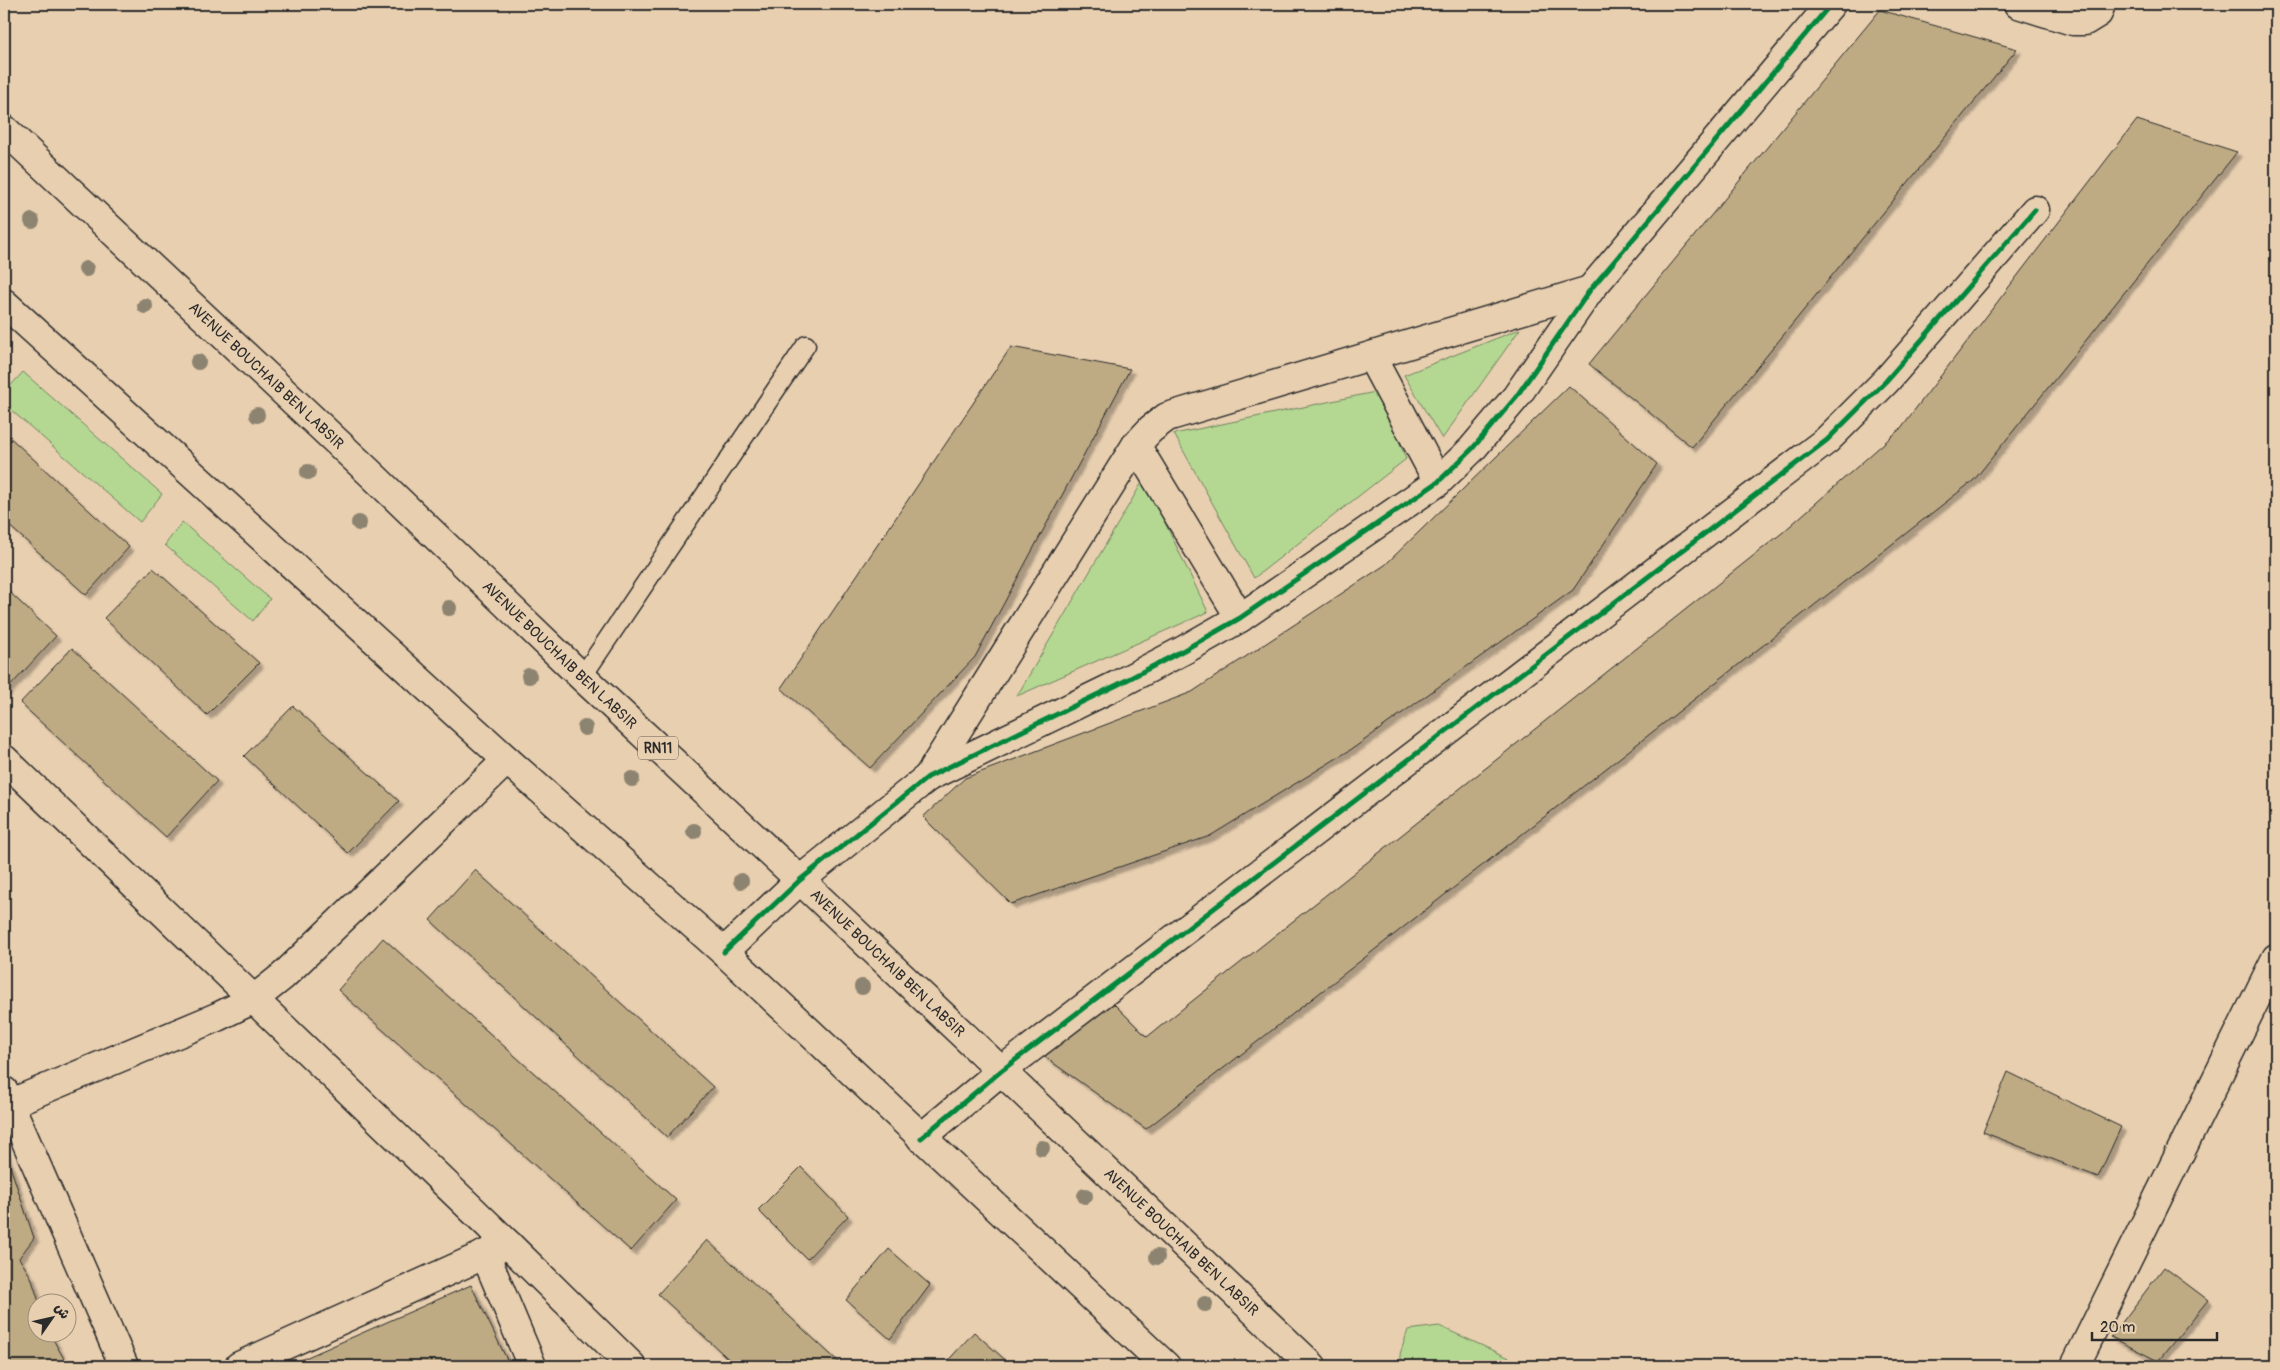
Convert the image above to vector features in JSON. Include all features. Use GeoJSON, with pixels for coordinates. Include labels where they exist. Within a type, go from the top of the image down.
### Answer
{"type":"FeatureCollection","features":[{"type":"Feature","properties":{"kind":"street"},"geometry":{"type":"LineString","coordinates":[[724,952],[800,880],[928,777],[1159,663],[1240,618],[1438,482],[1472,449],[1516,397],[1590,290],[1831,4]]}},
{"type":"Feature","properties":{"kind":"street"},"geometry":{"type":"LineString","coordinates":[[2018,4],[2073,21],[2085,21],[2098,13],[2101,4]]}},
{"type":"Feature","properties":{"kind":"street","name":"AVENUE BOUCHAIB BEN LABSIR"},"geometry":{"type":"LineString","coordinates":[[4,130],[362,466],[582,677],[800,880],[1312,1366]]}},
{"type":"Feature","properties":{"kind":"street"},"geometry":{"type":"LineString","coordinates":[[922,1138],[1001,1071],[1826,440],[1886,381],[2034,210]]}},
{"type":"Feature","properties":{"kind":"street"},"geometry":{"type":"LineString","coordinates":[[928,777],[1136,445],[1150,429],[1167,417],[1590,290]]}},
{"type":"Feature","properties":{"kind":"street"},"geometry":{"type":"LineString","coordinates":[[4,304],[507,760],[724,952],[1166,1366]]}},
{"type":"Feature","properties":{"kind":"street"},"geometry":{"type":"LineString","coordinates":[[1371,356],[1438,482]]}},
{"type":"Feature","properties":{"kind":"street"},"geometry":{"type":"LineString","coordinates":[[1136,445],[1240,618]]}},
{"type":"Feature","properties":{"kind":"street"},"geometry":{"type":"LineString","coordinates":[[4,760],[254,999],[497,1249],[632,1366]]}},
{"type":"Feature","properties":{"kind":"street"},"geometry":{"type":"LineString","coordinates":[[124,1366],[6,1100],[216,1017],[254,999],[283,976],[507,760]]}},
{"type":"Feature","properties":{"kind":"street"},"geometry":{"type":"LineString","coordinates":[[2075,1366],[2275,967]]}},
{"type":"Feature","properties":{"kind":"street"},"geometry":{"type":"LineString","coordinates":[[239,1366],[497,1249]]}},
{"type":"Feature","properties":{"kind":"street"},"geometry":{"type":"LineString","coordinates":[[497,1249],[532,1366]]}},
{"type":"Feature","properties":{"kind":"lane"},"geometry":{"type":"LineString","coordinates":[[582,677],[806,345]]}},
{"type":"Feature","properties":{"kind":"green space"},"geometry":{"type":"Polygon","coordinates":[[[1520,329],[1442,439],[1404,375],[1520,329]]]}},
{"type":"Feature","properties":{"kind":"green space"},"geometry":{"type":"Polygon","coordinates":[[[23,372],[162,494],[140,522],[4,404],[4,393],[23,372]]]}},
{"type":"Feature","properties":{"kind":"green space"},"geometry":{"type":"Polygon","coordinates":[[[1380,391],[1406,459],[1254,578],[1174,434],[1380,391]]]}},
{"type":"Feature","properties":{"kind":"green space"},"geometry":{"type":"Polygon","coordinates":[[[1144,479],[1208,612],[1017,696],[1144,479]]]}},
{"type":"Feature","properties":{"kind":"green space"},"geometry":{"type":"Polygon","coordinates":[[[182,522],[270,599],[253,621],[165,545],[182,522]]]}},
{"type":"Feature","properties":{"kind":"green space"},"geometry":{"type":"Polygon","coordinates":[[[1439,1326],[1527,1366],[1403,1366],[1400,1354],[1408,1330],[1439,1326]]]}},
{"type":"Feature","properties":{"kind":"building"},"geometry":{"type":"Polygon","coordinates":[[[1880,10],[2017,49],[1692,447],[1589,364],[1880,10]]]}},
{"type":"Feature","properties":{"kind":"building"},"geometry":{"type":"Polygon","coordinates":[[[2137,120],[2237,152],[1974,480],[1146,1129],[1042,1055],[1104,994],[1147,1037],[1782,533],[1900,429],[2137,120]]]}},
{"type":"Feature","properties":{"kind":"building"},"geometry":{"type":"Polygon","coordinates":[[[1011,347],[1130,369],[975,657],[870,768],[781,688],[1011,347]]]}},
{"type":"Feature","properties":{"kind":"building"},"geometry":{"type":"Polygon","coordinates":[[[1569,386],[1657,464],[1573,590],[1355,747],[1210,836],[1011,904],[923,817],[965,778],[1192,692],[1385,565],[1569,386]]]}},
{"type":"Feature","properties":{"kind":"building"},"geometry":{"type":"Polygon","coordinates":[[[4,432],[129,547],[86,595],[4,521],[4,432]]]}},
{"type":"Feature","properties":{"kind":"building"},"geometry":{"type":"Polygon","coordinates":[[[153,568],[259,663],[207,715],[104,618],[153,568]]]}},
{"type":"Feature","properties":{"kind":"building"},"geometry":{"type":"Polygon","coordinates":[[[4,587],[56,636],[4,693],[4,587]]]}},
{"type":"Feature","properties":{"kind":"building"},"geometry":{"type":"Polygon","coordinates":[[[72,648],[217,781],[166,837],[20,703],[72,648]]]}},
{"type":"Feature","properties":{"kind":"building"},"geometry":{"type":"Polygon","coordinates":[[[293,706],[399,801],[348,853],[244,756],[293,706]]]}},
{"type":"Feature","properties":{"kind":"building"},"geometry":{"type":"Polygon","coordinates":[[[475,870],[713,1087],[667,1137],[430,920],[475,870]]]}},
{"type":"Feature","properties":{"kind":"building"},"geometry":{"type":"Polygon","coordinates":[[[383,938],[676,1200],[631,1251],[338,990],[383,938]]]}},
{"type":"Feature","properties":{"kind":"building"},"geometry":{"type":"Polygon","coordinates":[[[2008,1072],[2121,1127],[2098,1177],[1983,1132],[2008,1072]]]}},
{"type":"Feature","properties":{"kind":"building"},"geometry":{"type":"Polygon","coordinates":[[[4,1148],[34,1238],[19,1258],[31,1277],[36,1292],[28,1292],[28,1342],[55,1342],[68,1366],[4,1366],[4,1148]]]}},
{"type":"Feature","properties":{"kind":"building"},"geometry":{"type":"Polygon","coordinates":[[[801,1167],[848,1216],[807,1259],[758,1210],[801,1167]]]}},
{"type":"Feature","properties":{"kind":"building"},"geometry":{"type":"Polygon","coordinates":[[[707,1240],[843,1366],[736,1366],[658,1294],[707,1240]]]}},
{"type":"Feature","properties":{"kind":"building"},"geometry":{"type":"Polygon","coordinates":[[[889,1249],[930,1285],[890,1339],[846,1300],[889,1249]]]}},
{"type":"Feature","properties":{"kind":"building"},"geometry":{"type":"Polygon","coordinates":[[[2164,1267],[2208,1300],[2158,1361],[2111,1337],[2164,1267]]]}},
{"type":"Feature","properties":{"kind":"building"},"geometry":{"type":"Polygon","coordinates":[[[471,1285],[510,1366],[287,1366],[471,1285]]]}},
{"type":"Feature","properties":{"kind":"building"},"geometry":{"type":"Polygon","coordinates":[[[974,1332],[1012,1366],[943,1366],[974,1332]]]}},
{"type":"Feature","properties":{"kind":"cycle path"},"geometry":{"type":"LineString","coordinates":[[724,952],[800,880],[928,777],[1117,685],[1240,618],[1438,482],[1472,449],[1516,397],[1590,290],[1831,4]]}},
{"type":"Feature","properties":{"kind":"cycle path"},"geometry":{"type":"LineString","coordinates":[[921,1138],[1001,1071],[1827,440],[1886,381],[2035,210]]}}]}
